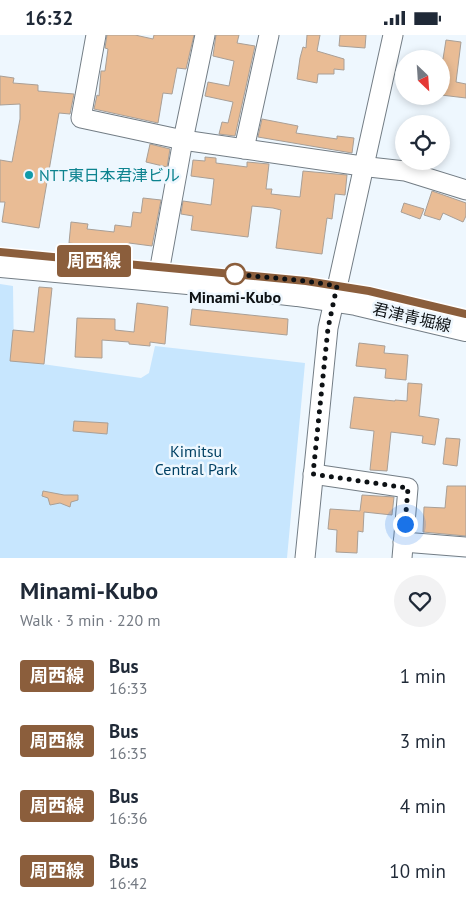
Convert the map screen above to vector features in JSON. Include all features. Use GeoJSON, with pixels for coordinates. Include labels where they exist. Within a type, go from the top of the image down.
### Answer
{"type":"FeatureCollection","features":[{"type":"Feature","properties":{"kind":"main road","name":"君津青堀線"},"geometry":{"type":"LineString","coordinates":[[0,252],[306,281],[356,303],[466,329]]}},
{"type":"Feature","properties":{"kind":"main road","name":"君津青堀線"},"geometry":{"type":"LineString","coordinates":[[0,265],[335,293],[369,291],[466,314]]}},
{"type":"Feature","properties":{"kind":"street"},"geometry":{"type":"LineString","coordinates":[[96,35],[81,119],[183,140],[406,171],[466,190]]}},
{"type":"Feature","properties":{"kind":"street"},"geometry":{"type":"LineString","coordinates":[[160,267],[183,140],[205,35]]}},
{"type":"Feature","properties":{"kind":"street"},"geometry":{"type":"LineString","coordinates":[[244,149],[269,35]]}},
{"type":"Feature","properties":{"kind":"street"},"geometry":{"type":"LineString","coordinates":[[305,558],[328,328],[393,35]]}},
{"type":"Feature","properties":{"kind":"street"},"geometry":{"type":"LineString","coordinates":[[313,474],[408,488],[402,550],[466,547]]}},
{"type":"Feature","properties":{"kind":"green space","name":"Kimitsu Central Park"},"geometry":{"type":"Polygon","coordinates":[[[0,284],[13,286],[14,360],[141,378],[149,373],[155,346],[305,363],[287,558],[0,558],[0,284]]]}},
{"type":"Feature","properties":{"kind":"building"},"geometry":{"type":"Polygon","coordinates":[[[107,35],[135,35],[153,39],[154,35],[194,35],[186,69],[177,68],[172,94],[163,93],[158,123],[94,109],[97,95],[99,96],[101,71],[105,71],[108,49],[105,48],[107,35]]]}},
{"type":"Feature","properties":{"kind":"building"},"geometry":{"type":"Polygon","coordinates":[[[216,35],[239,35],[237,43],[255,46],[235,136],[219,134],[222,122],[228,123],[233,102],[205,96],[208,82],[229,86],[234,61],[213,56],[216,35]]]}},
{"type":"Feature","properties":{"kind":"building"},"geometry":{"type":"Polygon","coordinates":[[[307,35],[320,35],[317,51],[344,59],[344,70],[334,69],[334,74],[318,74],[317,83],[297,79],[303,47],[306,48],[307,35]]]}},
{"type":"Feature","properties":{"kind":"building"},"geometry":{"type":"Polygon","coordinates":[[[340,35],[366,35],[365,48],[339,46],[340,35]]]}},
{"type":"Feature","properties":{"kind":"building"},"geometry":{"type":"Polygon","coordinates":[[[446,40],[461,42],[456,82],[466,84],[466,98],[450,96],[450,50],[444,50],[446,40]]]}},
{"type":"Feature","properties":{"kind":"building"},"geometry":{"type":"Polygon","coordinates":[[[0,76],[14,78],[13,83],[38,85],[38,91],[74,94],[70,114],[59,113],[39,228],[2,222],[5,202],[0,202],[0,160],[12,162],[20,119],[20,104],[0,105],[0,76]]]}},
{"type":"Feature","properties":{"kind":"building"},"geometry":{"type":"Polygon","coordinates":[[[262,119],[298,126],[296,133],[337,139],[337,136],[354,138],[352,153],[258,137],[262,119]]]}},
{"type":"Feature","properties":{"kind":"building"},"geometry":{"type":"Polygon","coordinates":[[[150,144],[170,149],[167,167],[146,162],[150,144]]]}},
{"type":"Feature","properties":{"kind":"building"},"geometry":{"type":"Polygon","coordinates":[[[205,157],[216,158],[216,163],[247,167],[247,162],[269,164],[266,189],[272,189],[271,194],[300,197],[303,171],[347,175],[345,195],[335,194],[332,219],[327,218],[322,254],[276,248],[281,210],[273,208],[252,206],[248,237],[191,230],[193,216],[181,214],[183,201],[211,205],[214,179],[191,176],[193,160],[205,161],[205,157]]]}},
{"type":"Feature","properties":{"kind":"building"},"geometry":{"type":"Polygon","coordinates":[[[432,191],[466,203],[466,216],[463,222],[443,213],[440,220],[424,215],[432,191]]]}},
{"type":"Feature","properties":{"kind":"building"},"geometry":{"type":"Polygon","coordinates":[[[143,198],[161,200],[152,246],[129,243],[128,250],[69,243],[71,222],[88,224],[87,229],[114,232],[115,225],[131,227],[133,212],[141,213],[143,198]]]}},
{"type":"Feature","properties":{"kind":"building"},"geometry":{"type":"Polygon","coordinates":[[[404,203],[424,209],[420,219],[401,212],[404,203]]]}},
{"type":"Feature","properties":{"kind":"building"},"geometry":{"type":"Polygon","coordinates":[[[39,287],[52,288],[44,364],[10,361],[13,330],[34,332],[39,287]]]}},
{"type":"Feature","properties":{"kind":"building"},"geometry":{"type":"Polygon","coordinates":[[[137,303],[168,307],[165,344],[150,342],[150,346],[102,340],[102,358],[75,357],[77,318],[115,319],[115,330],[134,332],[137,303]]]}},
{"type":"Feature","properties":{"kind":"building"},"geometry":{"type":"Polygon","coordinates":[[[192,309],[288,319],[287,335],[190,325],[192,309]]]}},
{"type":"Feature","properties":{"kind":"building"},"geometry":{"type":"Polygon","coordinates":[[[359,343],[385,346],[384,353],[408,355],[406,380],[385,378],[386,369],[356,366],[359,343]]]}},
{"type":"Feature","properties":{"kind":"building"},"geometry":{"type":"Polygon","coordinates":[[[408,383],[422,384],[419,416],[439,419],[435,445],[422,443],[423,436],[391,432],[387,471],[370,470],[374,431],[350,428],[354,397],[407,401],[408,383]]]}},
{"type":"Feature","properties":{"kind":"building"},"geometry":{"type":"Polygon","coordinates":[[[74,421],[108,423],[107,434],[73,431],[74,421]]]}},
{"type":"Feature","properties":{"kind":"building"},"geometry":{"type":"Polygon","coordinates":[[[446,438],[460,439],[457,466],[443,464],[446,438]]]}},
{"type":"Feature","properties":{"kind":"building"},"geometry":{"type":"Polygon","coordinates":[[[447,486],[466,486],[466,536],[423,532],[424,507],[445,508],[447,486]]]}},
{"type":"Feature","properties":{"kind":"building"},"geometry":{"type":"Polygon","coordinates":[[[43,491],[64,495],[78,495],[78,500],[71,502],[70,507],[60,503],[50,505],[48,498],[42,496],[43,491]]]}},
{"type":"Feature","properties":{"kind":"building"},"geometry":{"type":"Polygon","coordinates":[[[362,495],[394,497],[392,515],[364,512],[363,532],[358,531],[357,553],[336,552],[337,530],[328,529],[330,509],[360,511],[362,495]]]}},
{"type":"Feature","properties":{"kind":"bus line","name":"周西線"},"geometry":{"type":"LineString","coordinates":[[0,252],[306,281],[369,291],[466,314]]}},
{"type":"Feature","properties":{"kind":"place","name":"NTT東日本君津ビル"},"geometry":{"type":"Point","coordinates":[29,175]}},
{"type":"Feature","properties":{"kind":"place","name":"Minami-Kubo"},"geometry":{"type":"Point","coordinates":[235,274]}},
{"type":"Feature","properties":{"kind":"route"},"geometry":{"type":"LineString","coordinates":[[235,274],[233,274],[337,286],[328,328],[313,474],[408,488],[405,524]]}}]}
